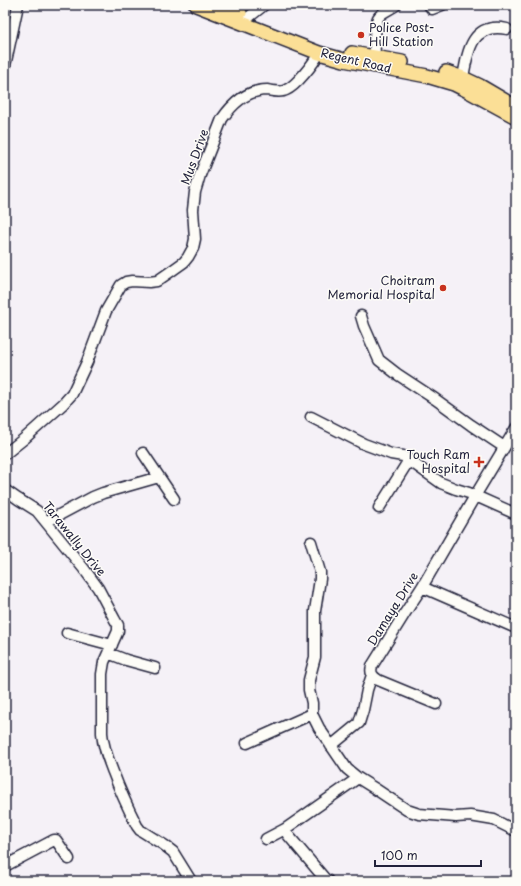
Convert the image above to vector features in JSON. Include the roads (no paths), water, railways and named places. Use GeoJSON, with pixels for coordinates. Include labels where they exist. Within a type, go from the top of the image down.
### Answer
{"type":"FeatureCollection","features":[{"type":"Feature","properties":{"kind":"main road","name":"Regent Road"},"geometry":{"type":"LineString","coordinates":[[196,5],[319,53],[344,60],[374,61],[430,68],[463,83],[493,93],[516,107]]}},
{"type":"Feature","properties":{"kind":"main road","name":"Regent Road"},"geometry":{"type":"LineString","coordinates":[[221,5],[322,46],[374,61]]}},
{"type":"Feature","properties":{"kind":"main road","name":"Regent Road"},"geometry":{"type":"LineString","coordinates":[[463,83],[516,117]]}},
{"type":"Feature","properties":{"kind":"street"},"geometry":{"type":"LineString","coordinates":[[5,66],[18,5]]}},
{"type":"Feature","properties":{"kind":"street"},"geometry":{"type":"LineString","coordinates":[[250,17],[264,5]]}},
{"type":"Feature","properties":{"kind":"street"},"geometry":{"type":"LineString","coordinates":[[374,61],[378,18],[396,5]]}},
{"type":"Feature","properties":{"kind":"street"},"geometry":{"type":"LineString","coordinates":[[428,5],[432,9],[442,5]]}},
{"type":"Feature","properties":{"kind":"street"},"geometry":{"type":"LineString","coordinates":[[463,83],[469,51],[474,41],[480,34],[490,28],[498,27],[507,29]]}},
{"type":"Feature","properties":{"kind":"street","name":"Mus Drive"},"geometry":{"type":"LineString","coordinates":[[5,454],[63,404],[72,394],[84,369],[106,311],[121,285],[132,281],[157,281],[188,257],[193,248],[195,239],[193,210],[195,192],[200,175],[222,119],[226,113],[244,97],[256,91],[287,90],[315,62],[319,53]]}},
{"type":"Feature","properties":{"kind":"street"},"geometry":{"type":"LineString","coordinates":[[361,316],[379,360],[397,374],[504,447]]}},
{"type":"Feature","properties":{"kind":"street"},"geometry":{"type":"LineString","coordinates":[[311,416],[364,444],[391,454],[402,456],[441,483],[516,514]]}},
{"type":"Feature","properties":{"kind":"street","name":"Damaya Drive"},"geometry":{"type":"LineString","coordinates":[[331,746],[359,722],[372,675],[372,666],[422,587],[516,428]]}},
{"type":"Feature","properties":{"kind":"street"},"geometry":{"type":"LineString","coordinates":[[143,453],[174,499]]}},
{"type":"Feature","properties":{"kind":"street"},"geometry":{"type":"LineString","coordinates":[[378,508],[409,460]]}},
{"type":"Feature","properties":{"kind":"street"},"geometry":{"type":"LineString","coordinates":[[46,522],[103,493],[159,477]]}},
{"type":"Feature","properties":{"kind":"street","name":"Tarawally Drive"},"geometry":{"type":"LineString","coordinates":[[5,490],[37,511],[98,588],[118,625],[118,631],[104,662],[102,689],[102,733],[106,754],[125,802],[137,826],[140,830],[164,845],[172,852],[191,881]]}},
{"type":"Feature","properties":{"kind":"street"},"geometry":{"type":"LineString","coordinates":[[311,542],[320,572],[315,611],[315,657],[309,680],[312,714],[347,769],[358,778],[407,810],[419,814],[470,816],[494,820],[516,831]]}},
{"type":"Feature","properties":{"kind":"street"},"geometry":{"type":"LineString","coordinates":[[422,587],[516,628]]}},
{"type":"Feature","properties":{"kind":"street"},"geometry":{"type":"LineString","coordinates":[[67,633],[110,649],[126,660],[155,668]]}},
{"type":"Feature","properties":{"kind":"street"},"geometry":{"type":"LineString","coordinates":[[372,675],[378,680],[436,704]]}},
{"type":"Feature","properties":{"kind":"street"},"geometry":{"type":"LineString","coordinates":[[247,743],[312,714]]}},
{"type":"Feature","properties":{"kind":"street"},"geometry":{"type":"LineString","coordinates":[[266,839],[285,829],[358,778]]}},
{"type":"Feature","properties":{"kind":"street"},"geometry":{"type":"LineString","coordinates":[[285,829],[288,835],[328,881]]}},
{"type":"Feature","properties":{"kind":"street"},"geometry":{"type":"LineString","coordinates":[[5,866],[54,840],[56,840],[69,859]]}},
{"type":"Feature","properties":{"kind":"place","name":"Police Post- Hill Station"},"geometry":{"type":"Point","coordinates":[361,35]}},
{"type":"Feature","properties":{"kind":"place","name":"Choitram Memorial Hospital"},"geometry":{"type":"Point","coordinates":[443,288]}},
{"type":"Feature","properties":{"kind":"place","name":"Touch Ram Hospital"},"geometry":{"type":"Point","coordinates":[479,462]}}]}
